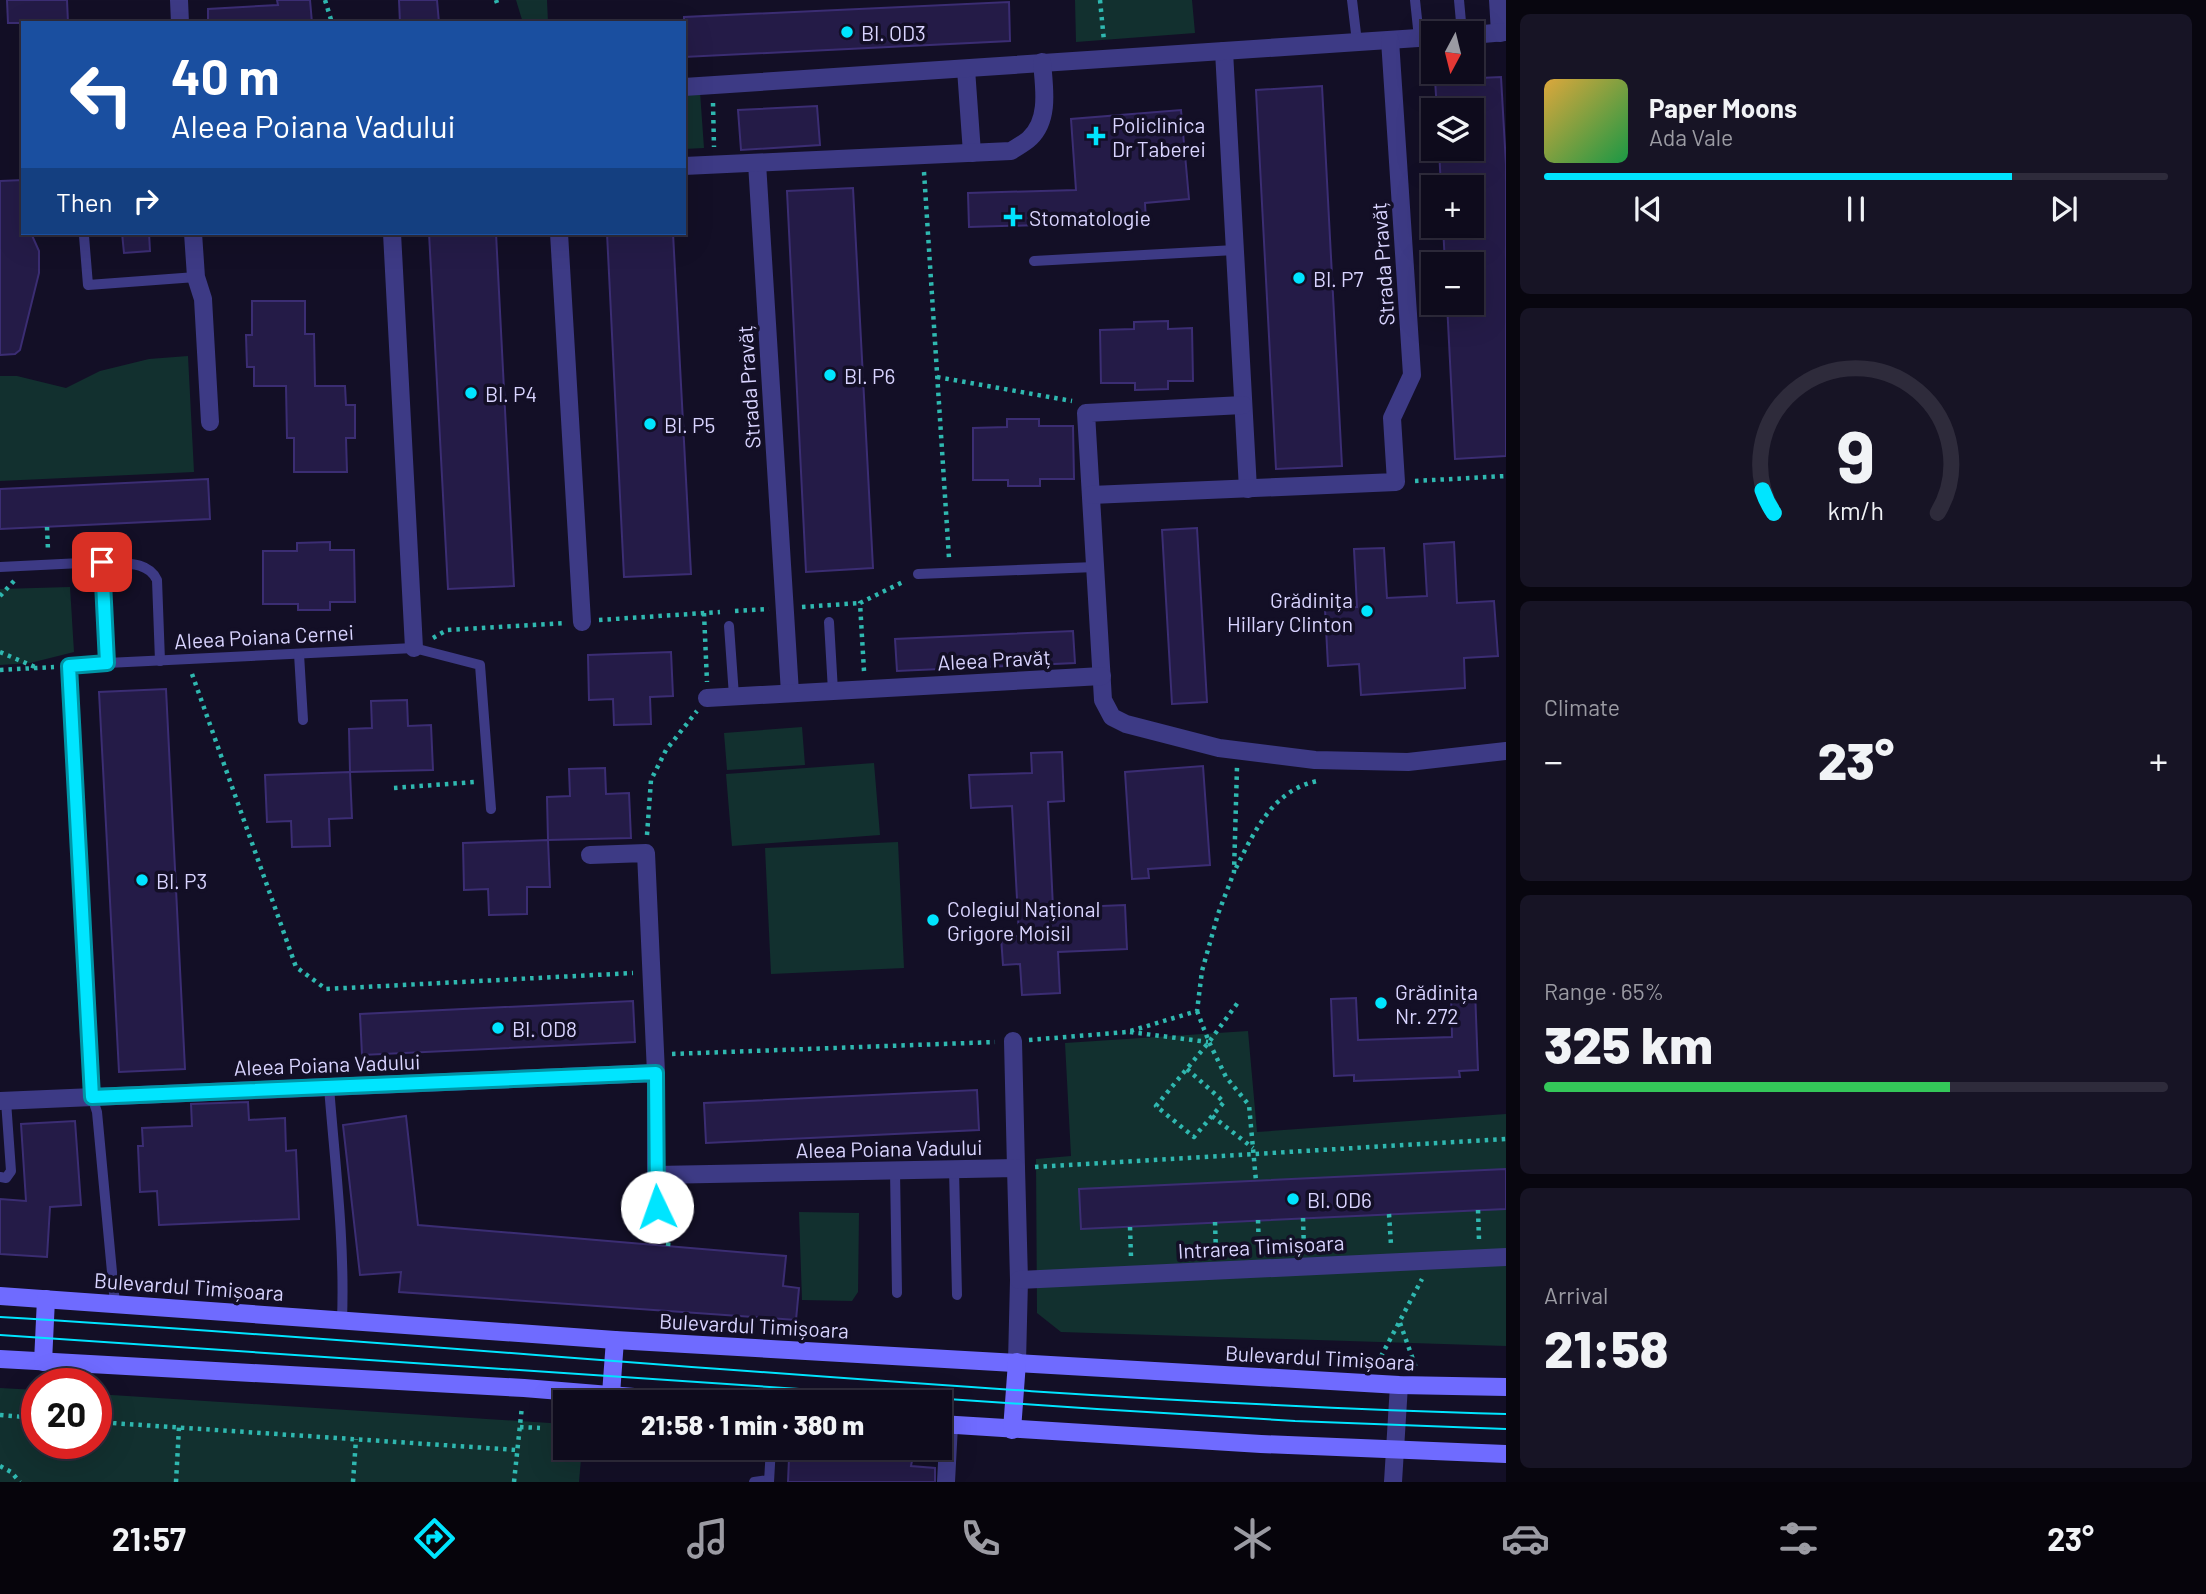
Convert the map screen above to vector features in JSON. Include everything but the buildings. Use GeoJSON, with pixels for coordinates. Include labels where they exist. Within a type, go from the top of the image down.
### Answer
{"type":"FeatureCollection","features":[{"type":"Feature","properties":{"kind":"main road","name":"Bulevardul Timișoara"},"geometry":{"type":"LineString","coordinates":[[0,1296],[615,1339],[1399,1385],[1506,1387]]}},
{"type":"Feature","properties":{"kind":"main road"},"geometry":{"type":"LineString","coordinates":[[43,1362],[46,1299]]}},
{"type":"Feature","properties":{"kind":"main road"},"geometry":{"type":"LineString","coordinates":[[611,1390],[615,1339]]}},
{"type":"Feature","properties":{"kind":"main road"},"geometry":{"type":"LineString","coordinates":[[0,1359],[553,1390]]}},
{"type":"Feature","properties":{"kind":"main road"},"geometry":{"type":"LineString","coordinates":[[1012,1430],[1017,1362]]}},
{"type":"Feature","properties":{"kind":"main road"},"geometry":{"type":"LineString","coordinates":[[952,1426],[1506,1454]]}},
{"type":"Feature","properties":{"kind":"street"},"geometry":{"type":"LineString","coordinates":[[179,0],[180,21]]}},
{"type":"Feature","properties":{"kind":"street"},"geometry":{"type":"LineString","coordinates":[[1484,34],[1503,32],[1498,0]]}},
{"type":"Feature","properties":{"kind":"street"},"geometry":{"type":"LineString","coordinates":[[686,87],[1421,38]]}},
{"type":"Feature","properties":{"kind":"street","name":"Strada Pravăț"},"geometry":{"type":"LineString","coordinates":[[1390,40],[1412,375],[1392,418],[1396,482]]}},
{"type":"Feature","properties":{"kind":"street"},"geometry":{"type":"LineString","coordinates":[[1224,51],[1248,489]]}},
{"type":"Feature","properties":{"kind":"street"},"geometry":{"type":"LineString","coordinates":[[686,166],[1011,151],[1030,138],[1040,124],[1045,103],[1042,62]]}},
{"type":"Feature","properties":{"kind":"street"},"geometry":{"type":"LineString","coordinates":[[966,69],[972,153]]}},
{"type":"Feature","properties":{"kind":"street","name":"Strada Pravăț"},"geometry":{"type":"LineString","coordinates":[[757,163],[790,693]]}},
{"type":"Feature","properties":{"kind":"street"},"geometry":{"type":"LineString","coordinates":[[194,235],[196,276],[203,299],[210,422]]}},
{"type":"Feature","properties":{"kind":"street"},"geometry":{"type":"LineString","coordinates":[[392,235],[414,648]]}},
{"type":"Feature","properties":{"kind":"street"},"geometry":{"type":"LineString","coordinates":[[559,235],[582,622]]}},
{"type":"Feature","properties":{"kind":"street"},"geometry":{"type":"LineString","coordinates":[[1242,405],[1086,413],[1103,699],[1112,717],[1125,724],[1237,752],[1315,760],[1408,762],[1506,751]]}},
{"type":"Feature","properties":{"kind":"street"},"geometry":{"type":"LineString","coordinates":[[1091,495],[1396,482]]}},
{"type":"Feature","properties":{"kind":"street","name":"Aleea Pravăț"},"geometry":{"type":"LineString","coordinates":[[707,698],[1102,676]]}},
{"type":"Feature","properties":{"kind":"street"},"geometry":{"type":"LineString","coordinates":[[590,855],[646,853],[655,1064],[656,1175]]}},
{"type":"Feature","properties":{"kind":"street"},"geometry":{"type":"LineString","coordinates":[[1013,1041],[1019,1280],[1017,1362]]}},
{"type":"Feature","properties":{"kind":"street","name":"Aleea Poiana Vadului"},"geometry":{"type":"LineString","coordinates":[[3,1101],[329,1087],[655,1064]]}},
{"type":"Feature","properties":{"kind":"street","name":"Aleea Poiana Vadului"},"geometry":{"type":"LineString","coordinates":[[656,1175],[1016,1168]]}},
{"type":"Feature","properties":{"kind":"street","name":"Intrarea Timișoara"},"geometry":{"type":"LineString","coordinates":[[1019,1280],[1506,1257]]}},
{"type":"Feature","properties":{"kind":"street"},"geometry":{"type":"LineString","coordinates":[[1393,1482],[1399,1385]]}},
{"type":"Feature","properties":{"kind":"street"},"geometry":{"type":"LineString","coordinates":[[945,1460],[946,1482]]}},
{"type":"Feature","properties":{"kind":"lane"},"geometry":{"type":"LineString","coordinates":[[1352,0],[1357,42]]}},
{"type":"Feature","properties":{"kind":"lane"},"geometry":{"type":"LineString","coordinates":[[1415,0],[1421,21]]}},
{"type":"Feature","properties":{"kind":"lane"},"geometry":{"type":"LineString","coordinates":[[1459,0],[1461,21]]}},
{"type":"Feature","properties":{"kind":"lane"},"geometry":{"type":"LineString","coordinates":[[84,236],[88,285],[196,276]]}},
{"type":"Feature","properties":{"kind":"lane"},"geometry":{"type":"LineString","coordinates":[[1034,261],[1235,250]]}},
{"type":"Feature","properties":{"kind":"lane"},"geometry":{"type":"LineString","coordinates":[[102,562],[107,663]]}},
{"type":"Feature","properties":{"kind":"lane"},"geometry":{"type":"LineString","coordinates":[[0,567],[102,562],[146,566],[157,580],[160,661]]}},
{"type":"Feature","properties":{"kind":"lane"},"geometry":{"type":"LineString","coordinates":[[918,575],[1095,567]]}},
{"type":"Feature","properties":{"kind":"lane"},"geometry":{"type":"LineString","coordinates":[[829,622],[833,691]]}},
{"type":"Feature","properties":{"kind":"lane"},"geometry":{"type":"LineString","coordinates":[[729,626],[734,696]]}},
{"type":"Feature","properties":{"kind":"lane","name":"Aleea Poiana Cernei"},"geometry":{"type":"LineString","coordinates":[[69,666],[414,648],[480,665],[491,808]]}},
{"type":"Feature","properties":{"kind":"lane"},"geometry":{"type":"LineString","coordinates":[[299,654],[303,720]]}},
{"type":"Feature","properties":{"kind":"lane"},"geometry":{"type":"LineString","coordinates":[[69,666],[92,1097],[97,1112],[115,1304]]}},
{"type":"Feature","properties":{"kind":"lane"},"geometry":{"type":"LineString","coordinates":[[329,1087],[339,1216],[342,1320]]}},
{"type":"Feature","properties":{"kind":"lane"},"geometry":{"type":"LineString","coordinates":[[0,1177],[6,1178],[11,1171],[3,1101]]}},
{"type":"Feature","properties":{"kind":"lane"},"geometry":{"type":"LineString","coordinates":[[954,1169],[957,1295]]}},
{"type":"Feature","properties":{"kind":"lane"},"geometry":{"type":"LineString","coordinates":[[895,1171],[897,1293]]}},
{"type":"Feature","properties":{"kind":"lane"},"geometry":{"type":"LineString","coordinates":[[656,1175],[657,1207]]}},
{"type":"Feature","properties":{"kind":"lane"},"geometry":{"type":"LineString","coordinates":[[754,1482],[769,1481],[770,1460]]}},
{"type":"Feature","properties":{"kind":"path"},"geometry":{"type":"LineString","coordinates":[[325,0],[331,21]]}},
{"type":"Feature","properties":{"kind":"path"},"geometry":{"type":"LineString","coordinates":[[1100,0],[1105,58]]}},
{"type":"Feature","properties":{"kind":"path"},"geometry":{"type":"LineString","coordinates":[[712,85],[715,164]]}},
{"type":"Feature","properties":{"kind":"path"},"geometry":{"type":"LineString","coordinates":[[922,155],[950,573]]}},
{"type":"Feature","properties":{"kind":"path"},"geometry":{"type":"LineString","coordinates":[[937,377],[1073,402],[1086,413]]}},
{"type":"Feature","properties":{"kind":"path"},"geometry":{"type":"LineString","coordinates":[[1396,482],[1506,476]]}},
{"type":"Feature","properties":{"kind":"path"},"geometry":{"type":"LineString","coordinates":[[47,527],[49,565]]}},
{"type":"Feature","properties":{"kind":"path"},"geometry":{"type":"LineString","coordinates":[[414,648],[447,631],[860,603],[918,575]]}},
{"type":"Feature","properties":{"kind":"path"},"geometry":{"type":"LineString","coordinates":[[860,603],[866,689]]}},
{"type":"Feature","properties":{"kind":"path"},"geometry":{"type":"LineString","coordinates":[[646,853],[651,780],[666,750],[707,698],[704,613]]}},
{"type":"Feature","properties":{"kind":"path"},"geometry":{"type":"LineString","coordinates":[[0,652],[36,668]]}},
{"type":"Feature","properties":{"kind":"path"},"geometry":{"type":"LineString","coordinates":[[187,659],[296,967],[326,989],[651,972]]}},
{"type":"Feature","properties":{"kind":"path"},"geometry":{"type":"LineString","coordinates":[[0,670],[69,666]]}},
{"type":"Feature","properties":{"kind":"path"},"geometry":{"type":"LineString","coordinates":[[1234,872],[1237,752]]}},
{"type":"Feature","properties":{"kind":"path"},"geometry":{"type":"LineString","coordinates":[[1256,1181],[1248,1105],[1226,1077],[1197,1011],[1202,971],[1218,914],[1234,872],[1253,835],[1278,800],[1293,789],[1322,780]]}},
{"type":"Feature","properties":{"kind":"path"},"geometry":{"type":"LineString","coordinates":[[394,788],[489,781]]}},
{"type":"Feature","properties":{"kind":"path"},"geometry":{"type":"LineString","coordinates":[[1187,1069],[1224,1101],[1194,1137],[1156,1106],[1209,1042],[1238,1001]]}},
{"type":"Feature","properties":{"kind":"path"},"geometry":{"type":"LineString","coordinates":[[1127,1032],[1197,1011]]}},
{"type":"Feature","properties":{"kind":"path"},"geometry":{"type":"LineString","coordinates":[[655,1064],[1127,1032],[1209,1042]]}},
{"type":"Feature","properties":{"kind":"path"},"geometry":{"type":"LineString","coordinates":[[1212,1116],[1253,1151]]}},
{"type":"Feature","properties":{"kind":"path"},"geometry":{"type":"LineString","coordinates":[[1016,1168],[1253,1151],[1506,1139]]}},
{"type":"Feature","properties":{"kind":"path"},"geometry":{"type":"LineString","coordinates":[[668,1246],[672,1208]]}},
{"type":"Feature","properties":{"kind":"path"},"geometry":{"type":"LineString","coordinates":[[1478,1210],[1479,1259]]}},
{"type":"Feature","properties":{"kind":"path"},"geometry":{"type":"LineString","coordinates":[[1390,1214],[1391,1263]]}},
{"type":"Feature","properties":{"kind":"path"},"geometry":{"type":"LineString","coordinates":[[1303,1219],[1304,1267]]}},
{"type":"Feature","properties":{"kind":"path"},"geometry":{"type":"LineString","coordinates":[[1258,1220],[1260,1269]]}},
{"type":"Feature","properties":{"kind":"path"},"geometry":{"type":"LineString","coordinates":[[1215,1222],[1217,1271]]}},
{"type":"Feature","properties":{"kind":"path"},"geometry":{"type":"LineString","coordinates":[[1130,1227],[1131,1275]]}},
{"type":"Feature","properties":{"kind":"path"},"geometry":{"type":"LineString","coordinates":[[1377,1365],[1431,1261]]}},
{"type":"Feature","properties":{"kind":"path"},"geometry":{"type":"LineString","coordinates":[[1400,1322],[1416,1368]]}},
{"type":"Feature","properties":{"kind":"path"},"geometry":{"type":"LineString","coordinates":[[514,1482],[524,1388]]}},
{"type":"Feature","properties":{"kind":"path"},"geometry":{"type":"LineString","coordinates":[[0,1415],[21,1417]]}},
{"type":"Feature","properties":{"kind":"path"},"geometry":{"type":"LineString","coordinates":[[112,1423],[517,1450]]}},
{"type":"Feature","properties":{"kind":"path"},"geometry":{"type":"LineString","coordinates":[[176,1482],[179,1427]]}},
{"type":"Feature","properties":{"kind":"path"},"geometry":{"type":"LineString","coordinates":[[520,1427],[540,1428]]}},
{"type":"Feature","properties":{"kind":"path"},"geometry":{"type":"LineString","coordinates":[[352,1482],[356,1439]]}},
{"type":"Feature","properties":{"kind":"path"},"geometry":{"type":"LineString","coordinates":[[0,1466],[11,1472],[20,1482]]}},
{"type":"Feature","properties":{"kind":"green space"},"geometry":{"type":"Polygon","coordinates":[[[516,0],[547,0],[548,21],[522,21],[516,0]]]}},
{"type":"Feature","properties":{"kind":"green space"},"geometry":{"type":"Polygon","coordinates":[[[1075,0],[1192,0],[1195,33],[1076,42],[1075,0]]]}},
{"type":"Feature","properties":{"kind":"green space"},"geometry":{"type":"Polygon","coordinates":[[[700,92],[704,148],[686,149],[686,93],[700,92]]]}},
{"type":"Feature","properties":{"kind":"green space"},"geometry":{"type":"Polygon","coordinates":[[[188,356],[194,472],[0,481],[0,376],[17,376],[66,388],[100,371],[149,359],[188,356]]]}},
{"type":"Feature","properties":{"kind":"green space"},"geometry":{"type":"Polygon","coordinates":[[[70,587],[74,652],[30,663],[0,665],[0,589],[70,587]]]}},
{"type":"Feature","properties":{"kind":"green space"},"geometry":{"type":"Polygon","coordinates":[[[802,727],[805,765],[727,770],[724,733],[802,727]]]}},
{"type":"Feature","properties":{"kind":"green space"},"geometry":{"type":"Polygon","coordinates":[[[874,763],[880,835],[732,846],[726,774],[874,763]]]}},
{"type":"Feature","properties":{"kind":"green space"},"geometry":{"type":"Polygon","coordinates":[[[898,842],[904,968],[771,974],[765,848],[898,842]]]}},
{"type":"Feature","properties":{"kind":"green space"},"geometry":{"type":"Polygon","coordinates":[[[1248,1031],[1257,1132],[1506,1114],[1506,1346],[1061,1332],[1037,1313],[1036,1159],[1071,1156],[1065,1043],[1248,1031]]]}},
{"type":"Feature","properties":{"kind":"green space"},"geometry":{"type":"Polygon","coordinates":[[[799,1212],[859,1213],[858,1292],[852,1301],[802,1300],[799,1212]]]}},
{"type":"Feature","properties":{"kind":"green space"},"geometry":{"type":"Polygon","coordinates":[[[0,1388],[21,1389],[21,1459],[112,1459],[112,1395],[553,1423],[553,1460],[581,1460],[579,1482],[0,1482],[0,1388]]]}},
{"type":"Feature","properties":{"kind":"tram line"},"geometry":{"type":"LineString","coordinates":[[0,1317],[941,1385],[1317,1407],[1506,1414]]}},
{"type":"Feature","properties":{"kind":"tram line"},"geometry":{"type":"LineString","coordinates":[[0,1335],[1097,1409],[1295,1421],[1506,1429]]}},
{"type":"Feature","properties":{"kind":"place","name":"Bl. OD3"},"geometry":{"type":"Point","coordinates":[847,32]}},
{"type":"Feature","properties":{"kind":"place","name":"Policlinica Dr Taberei"},"geometry":{"type":"Point","coordinates":[1096,136]}},
{"type":"Feature","properties":{"kind":"place","name":"Stomatologie"},"geometry":{"type":"Point","coordinates":[1013,217]}},
{"type":"Feature","properties":{"kind":"place","name":"Bl. P7"},"geometry":{"type":"Point","coordinates":[1299,278]}},
{"type":"Feature","properties":{"kind":"place","name":"Bl. P6"},"geometry":{"type":"Point","coordinates":[830,375]}},
{"type":"Feature","properties":{"kind":"place","name":"Bl. P4"},"geometry":{"type":"Point","coordinates":[471,393]}},
{"type":"Feature","properties":{"kind":"place","name":"Bl. P5"},"geometry":{"type":"Point","coordinates":[650,424]}},
{"type":"Feature","properties":{"kind":"place","name":"Grădinița Hillary Clinton"},"geometry":{"type":"Point","coordinates":[1367,611]}},
{"type":"Feature","properties":{"kind":"place","name":"Bl. P3"},"geometry":{"type":"Point","coordinates":[142,880]}},
{"type":"Feature","properties":{"kind":"place","name":"Colegiul Național Grigore Moisil"},"geometry":{"type":"Point","coordinates":[933,920]}},
{"type":"Feature","properties":{"kind":"place","name":"Grădinița Nr. 272"},"geometry":{"type":"Point","coordinates":[1381,1003]}},
{"type":"Feature","properties":{"kind":"place","name":"Bl. OD8"},"geometry":{"type":"Point","coordinates":[498,1028]}},
{"type":"Feature","properties":{"kind":"place","name":"Bl. OD6"},"geometry":{"type":"Point","coordinates":[1293,1199]}},
{"type":"Feature","properties":{"kind":"route"},"geometry":{"type":"LineString","coordinates":[[102,562],[107,663],[69,666],[92,1097],[656,1073],[657,1207]]}}]}
